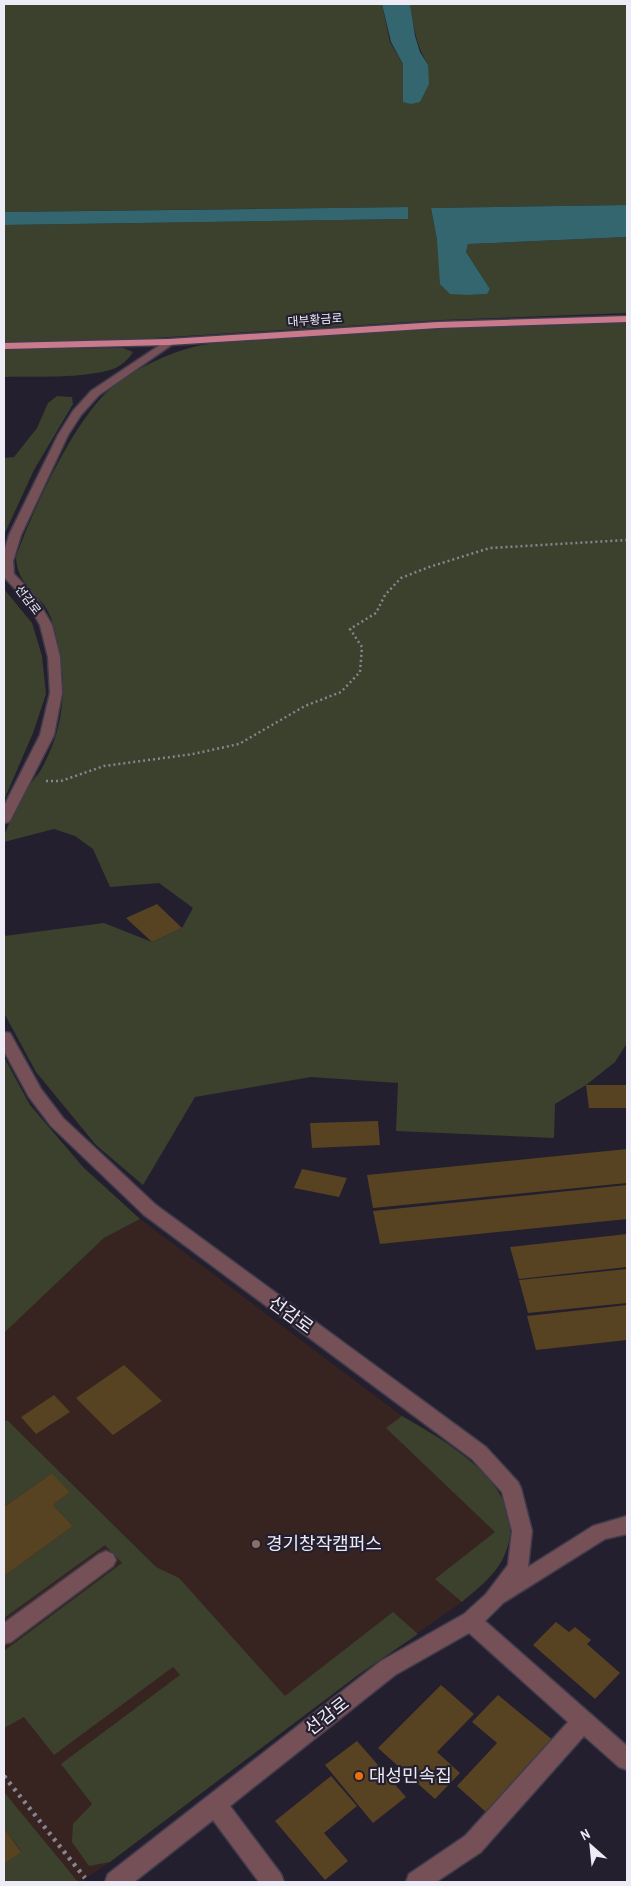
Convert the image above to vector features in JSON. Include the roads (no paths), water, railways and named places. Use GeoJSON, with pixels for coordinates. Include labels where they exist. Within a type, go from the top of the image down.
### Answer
{"type":"FeatureCollection","features":[{"type":"Feature","properties":{"kind":"main road","name":"대부황금로"},"geometry":{"type":"LineString","coordinates":[[4,346],[169,342],[438,325],[627,319]]}},
{"type":"Feature","properties":{"kind":"lane","name":"선감로"},"geometry":{"type":"LineString","coordinates":[[4,819],[47,735],[56,693],[54,656],[46,625],[32,600],[8,575],[7,562],[15,535],[55,451],[77,413],[95,393],[169,342]]}},
{"type":"Feature","properties":{"kind":"lane","name":"선감로"},"geometry":{"type":"LineString","coordinates":[[4,1037],[35,1092],[57,1122],[150,1210],[479,1453],[511,1488],[522,1532],[518,1568],[493,1600],[471,1621],[388,1668],[116,1882]]}},
{"type":"Feature","properties":{"kind":"lane","name":"선감로"},"geometry":{"type":"LineString","coordinates":[[493,1600],[600,1532],[627,1525]]}},
{"type":"Feature","properties":{"kind":"lane"},"geometry":{"type":"LineString","coordinates":[[4,1634],[106,1560]]}},
{"type":"Feature","properties":{"kind":"lane"},"geometry":{"type":"LineString","coordinates":[[471,1621],[627,1760]]}},
{"type":"Feature","properties":{"kind":"lane"},"geometry":{"type":"LineString","coordinates":[[417,1882],[473,1844],[583,1721]]}},
{"type":"Feature","properties":{"kind":"lane"},"geometry":{"type":"LineString","coordinates":[[215,1805],[273,1882]]}},
{"type":"Feature","properties":{"kind":"place","name":"경기창작캠퍼스"},"geometry":{"type":"Point","coordinates":[256,1544]}},
{"type":"Feature","properties":{"kind":"place","name":"대성민속집"},"geometry":{"type":"Point","coordinates":[359,1776]}}]}
